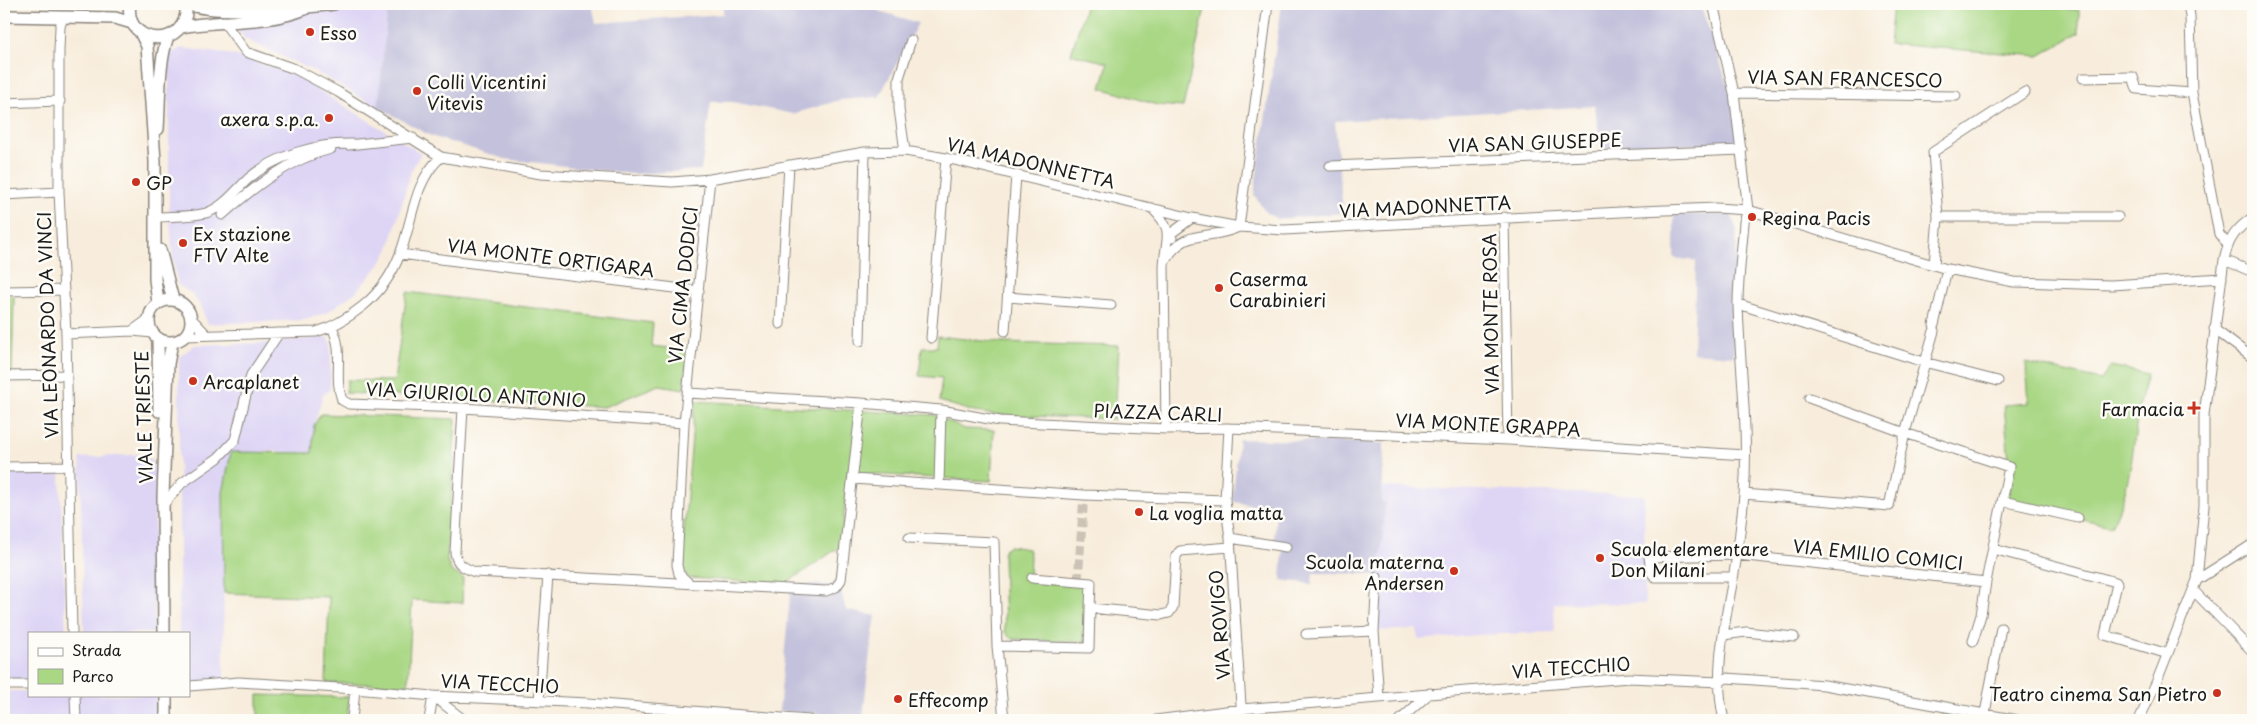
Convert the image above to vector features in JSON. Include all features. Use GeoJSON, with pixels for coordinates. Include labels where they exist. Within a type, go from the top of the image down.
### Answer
{"type":"FeatureCollection","features":[{"type":"Feature","properties":{"kind":"main road"},"geometry":{"type":"LineString","coordinates":[[48,17],[112,12],[129,4],[136,28],[147,46],[155,161],[155,279],[158,303]]}},
{"type":"Feature","properties":{"kind":"main road"},"geometry":{"type":"LineString","coordinates":[[4,16],[116,18],[154,38],[168,36],[180,27],[186,16],[187,4],[206,9],[311,7],[334,4]]}},
{"type":"Feature","properties":{"kind":"main road"},"geometry":{"type":"LineString","coordinates":[[180,27],[223,21],[286,17],[311,7]]}},
{"type":"Feature","properties":{"kind":"main road"},"geometry":{"type":"LineString","coordinates":[[155,161],[162,56],[168,36]]}},
{"type":"Feature","properties":{"kind":"main road"},"geometry":{"type":"LineString","coordinates":[[156,232],[166,276],[174,300]]}},
{"type":"Feature","properties":{"kind":"main road"},"geometry":{"type":"LineString","coordinates":[[149,320],[150,313],[158,303],[174,300],[185,306],[191,318],[191,324],[185,336]]}},
{"type":"Feature","properties":{"kind":"main road","name":"VIALE TRIESTE"},"geometry":{"type":"LineString","coordinates":[[149,320],[155,336],[162,501],[164,632]]}},
{"type":"Feature","properties":{"kind":"main road","name":"VIALE TRIESTE"},"geometry":{"type":"LineString","coordinates":[[155,336],[172,342],[185,336]]}},
{"type":"Feature","properties":{"kind":"main road","name":"VIALE TRIESTE"},"geometry":{"type":"LineString","coordinates":[[162,501],[168,364],[172,342]]}},
{"type":"Feature","properties":{"kind":"main road"},"geometry":{"type":"LineString","coordinates":[[166,696],[166,720]]}},
{"type":"Feature","properties":{"kind":"street"},"geometry":{"type":"LineString","coordinates":[[1165,261],[1178,243],[1191,237],[1225,234],[1239,227],[1268,4]]}},
{"type":"Feature","properties":{"kind":"street"},"geometry":{"type":"LineString","coordinates":[[1714,4],[1734,93],[1748,210],[1744,222],[1738,304],[1746,455],[1744,494],[1737,555],[1723,635],[1720,682],[1721,707],[1724,720]]}},
{"type":"Feature","properties":{"kind":"street"},"geometry":{"type":"LineString","coordinates":[[2188,4],[2192,92],[2219,234],[2227,244]]}},
{"type":"Feature","properties":{"kind":"street","name":"VIA LEONARDO DA VINCI"},"geometry":{"type":"LineString","coordinates":[[63,17],[60,27],[59,50],[59,192],[62,290],[66,334],[72,632]]}},
{"type":"Feature","properties":{"kind":"street","name":"VIA MADONNETTA"},"geometry":{"type":"LineString","coordinates":[[223,21],[246,52],[294,69],[338,92],[441,157],[542,174],[597,179],[672,182],[710,179],[865,152],[905,151],[946,158],[1192,218],[1239,227],[1284,230],[1504,217],[1716,208],[1748,210],[1947,269],[2014,282],[2077,285],[2222,278]]}},
{"type":"Feature","properties":{"kind":"street"},"geometry":{"type":"LineString","coordinates":[[905,151],[899,109],[898,78],[911,40]]}},
{"type":"Feature","properties":{"kind":"street"},"geometry":{"type":"LineString","coordinates":[[2083,78],[2133,77],[2136,89],[2192,92]]}},
{"type":"Feature","properties":{"kind":"street"},"geometry":{"type":"LineString","coordinates":[[1934,265],[1938,217],[1933,152],[2025,92]]}},
{"type":"Feature","properties":{"kind":"street","name":"VIA SAN FRANCESCO"},"geometry":{"type":"LineString","coordinates":[[1734,93],[1956,96]]}},
{"type":"Feature","properties":{"kind":"street"},"geometry":{"type":"LineString","coordinates":[[4,103],[60,101]]}},
{"type":"Feature","properties":{"kind":"street"},"geometry":{"type":"LineString","coordinates":[[156,216],[208,213],[222,204],[250,178],[277,161],[329,144],[352,144],[413,138]]}},
{"type":"Feature","properties":{"kind":"street"},"geometry":{"type":"LineString","coordinates":[[222,214],[254,187],[279,172],[316,153],[352,144]]}},
{"type":"Feature","properties":{"kind":"street","name":"VIA SAN GIUSEPPE"},"geometry":{"type":"LineString","coordinates":[[1330,166],[1742,150]]}},
{"type":"Feature","properties":{"kind":"street"},"geometry":{"type":"LineString","coordinates":[[860,341],[865,152]]}},
{"type":"Feature","properties":{"kind":"street"},"geometry":{"type":"LineString","coordinates":[[185,336],[316,332],[332,328],[376,295],[388,280],[400,254],[415,201],[429,168],[441,157]]}},
{"type":"Feature","properties":{"kind":"street"},"geometry":{"type":"LineString","coordinates":[[931,338],[946,158]]}},
{"type":"Feature","properties":{"kind":"street"},"geometry":{"type":"LineString","coordinates":[[780,324],[790,165]]}},
{"type":"Feature","properties":{"kind":"street"},"geometry":{"type":"LineString","coordinates":[[1005,331],[1016,175]]}},
{"type":"Feature","properties":{"kind":"street","name":"VIA CIMA DODICI"},"geometry":{"type":"LineString","coordinates":[[677,565],[684,423],[699,291],[705,210],[710,179]]}},
{"type":"Feature","properties":{"kind":"street"},"geometry":{"type":"LineString","coordinates":[[4,195],[59,192]]}},
{"type":"Feature","properties":{"kind":"street"},"geometry":{"type":"LineString","coordinates":[[1151,208],[1163,220],[1169,235],[1178,243]]}},
{"type":"Feature","properties":{"kind":"street","name":"VIA MONTE ROSA"},"geometry":{"type":"LineString","coordinates":[[1504,217],[1508,440]]}},
{"type":"Feature","properties":{"kind":"street"},"geometry":{"type":"LineString","coordinates":[[1938,217],[2118,217]]}},
{"type":"Feature","properties":{"kind":"street"},"geometry":{"type":"LineString","coordinates":[[2138,720],[2168,654],[2197,580],[2202,549],[2204,506],[2204,415],[2224,260],[2227,244],[2236,230],[2253,217]]}},
{"type":"Feature","properties":{"kind":"street"},"geometry":{"type":"LineString","coordinates":[[1166,429],[1165,261],[1169,235],[1192,218]]}},
{"type":"Feature","properties":{"kind":"street","name":"VIA MONTE ORTIGARA"},"geometry":{"type":"LineString","coordinates":[[400,254],[699,291]]}},
{"type":"Feature","properties":{"kind":"street"},"geometry":{"type":"LineString","coordinates":[[2224,260],[2253,272]]}},
{"type":"Feature","properties":{"kind":"street"},"geometry":{"type":"LineString","coordinates":[[1744,494],[1889,506],[1905,433],[1934,328],[1947,269]]}},
{"type":"Feature","properties":{"kind":"street"},"geometry":{"type":"LineString","coordinates":[[4,292],[62,290]]}},
{"type":"Feature","properties":{"kind":"street"},"geometry":{"type":"LineString","coordinates":[[1008,297],[1111,305]]}},
{"type":"Feature","properties":{"kind":"street"},"geometry":{"type":"LineString","coordinates":[[1738,304],[1924,362],[1998,382]]}},
{"type":"Feature","properties":{"kind":"street"},"geometry":{"type":"LineString","coordinates":[[191,318],[207,335]]}},
{"type":"Feature","properties":{"kind":"street"},"geometry":{"type":"LineString","coordinates":[[132,331],[149,320]]}},
{"type":"Feature","properties":{"kind":"street","name":"VIA GIURIOLO ANTONIO"},"geometry":{"type":"LineString","coordinates":[[332,328],[339,343],[339,392],[342,400],[349,404],[463,408],[684,423]]}},
{"type":"Feature","properties":{"kind":"street"},"geometry":{"type":"LineString","coordinates":[[2214,329],[2253,358]]}},
{"type":"Feature","properties":{"kind":"street"},"geometry":{"type":"LineString","coordinates":[[66,334],[132,331],[155,336]]}},
{"type":"Feature","properties":{"kind":"street"},"geometry":{"type":"LineString","coordinates":[[162,501],[182,483],[218,458],[235,440],[251,375],[279,334]]}},
{"type":"Feature","properties":{"kind":"street"},"geometry":{"type":"LineString","coordinates":[[4,376],[67,375]]}},
{"type":"Feature","properties":{"kind":"street","name":"PIAZZA CARLI"},"geometry":{"type":"LineString","coordinates":[[688,394],[861,403],[942,410],[1000,421],[1166,429],[1229,428],[1225,500]]}},
{"type":"Feature","properties":{"kind":"street"},"geometry":{"type":"LineString","coordinates":[[1809,398],[1905,433]]}},
{"type":"Feature","properties":{"kind":"street"},"geometry":{"type":"LineString","coordinates":[[463,408],[455,552],[458,563],[475,572],[826,591],[836,587],[841,580],[861,403]]}},
{"type":"Feature","properties":{"kind":"street"},"geometry":{"type":"LineString","coordinates":[[939,484],[942,410]]}},
{"type":"Feature","properties":{"kind":"street","name":"VIA MONTE GRAPPA"},"geometry":{"type":"LineString","coordinates":[[1229,428],[1508,440],[1746,455]]}},
{"type":"Feature","properties":{"kind":"street","name":"VIA EMILIO COMICI"},"geometry":{"type":"LineString","coordinates":[[1905,433],[2009,467],[1981,615],[1973,640]]}},
{"type":"Feature","properties":{"kind":"street"},"geometry":{"type":"LineString","coordinates":[[4,467],[68,466]]}},
{"type":"Feature","properties":{"kind":"street"},"geometry":{"type":"LineString","coordinates":[[853,479],[1084,494],[1225,500]]}},
{"type":"Feature","properties":{"kind":"street","name":"VIA ROVIGO"},"geometry":{"type":"LineString","coordinates":[[1225,500],[1230,542],[1242,720]]}},
{"type":"Feature","properties":{"kind":"street"},"geometry":{"type":"LineString","coordinates":[[2003,501],[2078,518]]}},
{"type":"Feature","properties":{"kind":"street"},"geometry":{"type":"LineString","coordinates":[[909,538],[994,542],[997,646],[1004,720]]}},
{"type":"Feature","properties":{"kind":"street"},"geometry":{"type":"LineString","coordinates":[[1090,608],[1161,615],[1170,613],[1173,607],[1176,556],[1180,551],[1230,542],[1286,547]]}},
{"type":"Feature","properties":{"kind":"street"},"geometry":{"type":"LineString","coordinates":[[2197,580],[2253,544]]}},
{"type":"Feature","properties":{"kind":"street"},"geometry":{"type":"LineString","coordinates":[[1993,549],[2116,582],[2105,635],[2168,654]]}},
{"type":"Feature","properties":{"kind":"street","name":"VIA EMILIO COMICI"},"geometry":{"type":"LineString","coordinates":[[1733,577],[1655,577],[1651,572],[1649,557],[1737,555],[1986,582]]}},
{"type":"Feature","properties":{"kind":"street"},"geometry":{"type":"LineString","coordinates":[[677,565],[682,579],[692,585]]}},
{"type":"Feature","properties":{"kind":"street"},"geometry":{"type":"LineString","coordinates":[[660,583],[673,575],[677,565]]}},
{"type":"Feature","properties":{"kind":"street"},"geometry":{"type":"LineString","coordinates":[[539,701],[548,575]]}},
{"type":"Feature","properties":{"kind":"street"},"geometry":{"type":"LineString","coordinates":[[1377,577],[1374,631],[1378,698]]}},
{"type":"Feature","properties":{"kind":"street"},"geometry":{"type":"LineString","coordinates":[[997,646],[1089,648],[1091,583],[1032,578]]}},
{"type":"Feature","properties":{"kind":"street"},"geometry":{"type":"LineString","coordinates":[[2193,590],[2253,652]]}},
{"type":"Feature","properties":{"kind":"street"},"geometry":{"type":"LineString","coordinates":[[1985,713],[2001,628]]}},
{"type":"Feature","properties":{"kind":"street"},"geometry":{"type":"LineString","coordinates":[[1306,634],[1374,631]]}},
{"type":"Feature","properties":{"kind":"street"},"geometry":{"type":"LineString","coordinates":[[1723,635],[1746,632],[1794,637]]}},
{"type":"Feature","properties":{"kind":"street","name":"VIA TECCHIO"},"geometry":{"type":"LineString","coordinates":[[1156,720],[1241,709],[1629,678],[1720,682],[1726,678],[1801,682],[2018,720]]}},
{"type":"Feature","properties":{"kind":"street","name":"VIA TECCHIO"},"geometry":{"type":"LineString","coordinates":[[190,686],[239,682],[809,720]]}},
{"type":"Feature","properties":{"kind":"street"},"geometry":{"type":"LineString","coordinates":[[4,685],[28,685]]}},
{"type":"Feature","properties":{"kind":"street"},"geometry":{"type":"LineString","coordinates":[[352,720],[354,689]]}},
{"type":"Feature","properties":{"kind":"street"},"geometry":{"type":"LineString","coordinates":[[1400,720],[1430,693]]}},
{"type":"Feature","properties":{"kind":"street"},"geometry":{"type":"LineString","coordinates":[[75,696],[76,720]]}},
{"type":"Feature","properties":{"kind":"street"},"geometry":{"type":"LineString","coordinates":[[429,720],[433,696],[464,720]]}},
{"type":"Feature","properties":{"kind":"shaded area"},"geometry":{"type":"Polygon","coordinates":[[[388,4],[378,107],[316,72],[245,39],[233,23],[292,13],[388,4]]]}},
{"type":"Feature","properties":{"kind":"shaded area"},"geometry":{"type":"Polygon","coordinates":[[[388,4],[592,4],[596,23],[723,14],[723,4],[857,4],[918,23],[879,97],[840,100],[793,114],[733,102],[711,102],[701,170],[633,174],[505,159],[431,136],[378,107],[388,4]]]}},
{"type":"Feature","properties":{"kind":"shaded area"},"geometry":{"type":"Polygon","coordinates":[[[1282,4],[1700,4],[1731,93],[1739,143],[1601,149],[1595,106],[1335,121],[1343,213],[1277,219],[1266,212],[1254,195],[1282,4]]]}},
{"type":"Feature","properties":{"kind":"shaded area"},"geometry":{"type":"Polygon","coordinates":[[[182,48],[234,55],[293,74],[421,153],[411,171],[389,249],[381,263],[356,292],[326,313],[305,320],[208,324],[200,305],[191,293],[178,285],[173,260],[169,206],[169,54],[182,48]]]}},
{"type":"Feature","properties":{"kind":"shaded area"},"geometry":{"type":"Polygon","coordinates":[[[1674,215],[1731,215],[1737,229],[1734,356],[1693,353],[1696,261],[1674,258],[1674,215]]]}},
{"type":"Feature","properties":{"kind":"shaded area"},"geometry":{"type":"Polygon","coordinates":[[[328,337],[331,343],[330,389],[323,395],[314,425],[313,453],[276,451],[231,453],[223,493],[224,679],[190,683],[190,632],[179,632],[179,357],[195,345],[269,343],[328,337]]]}},
{"type":"Feature","properties":{"kind":"shaded area"},"geometry":{"type":"Polygon","coordinates":[[[1239,439],[1384,443],[1382,502],[1386,502],[1379,576],[1313,573],[1312,584],[1281,580],[1283,548],[1274,546],[1276,510],[1234,502],[1233,495],[1239,439]]]}},
{"type":"Feature","properties":{"kind":"shaded area"},"geometry":{"type":"Polygon","coordinates":[[[147,454],[154,466],[154,632],[84,632],[80,458],[147,454]]]}},
{"type":"Feature","properties":{"kind":"shaded area"},"geometry":{"type":"Polygon","coordinates":[[[60,471],[66,632],[28,632],[28,680],[4,680],[4,472],[60,471]]]}},
{"type":"Feature","properties":{"kind":"shaded area"},"geometry":{"type":"Polygon","coordinates":[[[1383,487],[1644,495],[1645,604],[1554,603],[1555,632],[1418,640],[1417,629],[1377,631],[1379,568],[1386,503],[1382,502],[1383,487]]]}},
{"type":"Feature","properties":{"kind":"shaded area"},"geometry":{"type":"Polygon","coordinates":[[[838,579],[846,610],[876,616],[863,717],[779,711],[791,584],[831,585],[838,579]]]}},
{"type":"Feature","properties":{"kind":"shaded area"},"geometry":{"type":"Polygon","coordinates":[[[4,691],[28,691],[28,696],[157,696],[157,720],[4,720],[4,691]]]}},
{"type":"Feature","properties":{"kind":"green space"},"geometry":{"type":"Polygon","coordinates":[[[1086,4],[1206,4],[1183,107],[1157,105],[1101,88],[1108,63],[1071,54],[1086,4]]]}},
{"type":"Feature","properties":{"kind":"green space"},"geometry":{"type":"Polygon","coordinates":[[[1893,4],[2039,4],[2040,7],[2079,10],[2079,33],[2039,56],[1889,44],[1893,4]]]}},
{"type":"Feature","properties":{"kind":"green space"},"geometry":{"type":"Polygon","coordinates":[[[407,292],[653,323],[651,346],[688,350],[684,389],[659,385],[604,407],[346,393],[347,380],[394,381],[407,292]]]}},
{"type":"Feature","properties":{"kind":"green space"},"geometry":{"type":"Polygon","coordinates":[[[4,296],[14,296],[12,376],[4,376],[4,296]]]}},
{"type":"Feature","properties":{"kind":"green space"},"geometry":{"type":"Polygon","coordinates":[[[938,336],[1002,343],[1119,346],[1115,419],[998,415],[974,412],[939,401],[942,378],[919,376],[922,347],[937,347],[938,336]]]}},
{"type":"Feature","properties":{"kind":"green space"},"geometry":{"type":"Polygon","coordinates":[[[2026,363],[2101,380],[2111,366],[2147,374],[2139,403],[2127,485],[2111,526],[2044,512],[2008,501],[2016,463],[2009,461],[2004,405],[2029,403],[2026,363]]]}},
{"type":"Feature","properties":{"kind":"green space"},"geometry":{"type":"Polygon","coordinates":[[[695,401],[934,415],[965,429],[994,430],[991,481],[848,473],[841,546],[785,584],[689,578],[681,568],[695,401]]]}},
{"type":"Feature","properties":{"kind":"green space"},"geometry":{"type":"Polygon","coordinates":[[[321,414],[456,419],[447,560],[451,571],[463,578],[462,603],[412,600],[408,685],[326,683],[329,597],[224,593],[223,493],[231,452],[312,453],[314,425],[321,414]]]}},
{"type":"Feature","properties":{"kind":"green space"},"geometry":{"type":"Polygon","coordinates":[[[1010,546],[1028,549],[1030,555],[1029,582],[1086,585],[1089,589],[1087,642],[1015,639],[1009,637],[1005,632],[1003,553],[1005,548],[1010,546]]]}},
{"type":"Feature","properties":{"kind":"green space"},"geometry":{"type":"Polygon","coordinates":[[[258,695],[349,697],[347,720],[258,720],[258,695]]]}},
{"type":"Feature","properties":{"kind":"green space"},"geometry":{"type":"Polygon","coordinates":[[[1943,709],[1998,720],[1937,720],[1943,709]]]}},
{"type":"Feature","properties":{"kind":"tunnel"},"geometry":{"type":"LineString","coordinates":[[1078,581],[1084,495]]}},
{"type":"Feature","properties":{"kind":"place","name":"Esso"},"geometry":{"type":"Point","coordinates":[310,32]}},
{"type":"Feature","properties":{"kind":"place","name":"Colli Vicentini Vitevis"},"geometry":{"type":"Point","coordinates":[417,91]}},
{"type":"Feature","properties":{"kind":"place","name":"axera s.p.a."},"geometry":{"type":"Point","coordinates":[329,118]}},
{"type":"Feature","properties":{"kind":"place","name":"GP"},"geometry":{"type":"Point","coordinates":[136,182]}},
{"type":"Feature","properties":{"kind":"place","name":"Regina Pacis"},"geometry":{"type":"Point","coordinates":[1752,217]}},
{"type":"Feature","properties":{"kind":"place","name":"Ex stazione FTV Alte"},"geometry":{"type":"Point","coordinates":[183,243]}},
{"type":"Feature","properties":{"kind":"place","name":"Caserma Carabinieri"},"geometry":{"type":"Point","coordinates":[1219,288]}},
{"type":"Feature","properties":{"kind":"place","name":"Arcaplanet"},"geometry":{"type":"Point","coordinates":[193,381]}},
{"type":"Feature","properties":{"kind":"place","name":"Farmacia"},"geometry":{"type":"Point","coordinates":[2194,408]}},
{"type":"Feature","properties":{"kind":"place","name":"La voglia matta"},"geometry":{"type":"Point","coordinates":[1139,512]}},
{"type":"Feature","properties":{"kind":"place","name":"Scuola elementare Don Milani"},"geometry":{"type":"Point","coordinates":[1600,558]}},
{"type":"Feature","properties":{"kind":"place","name":"Scuola materna Andersen"},"geometry":{"type":"Point","coordinates":[1454,571]}},
{"type":"Feature","properties":{"kind":"place","name":"Teatro cinema San Pietro"},"geometry":{"type":"Point","coordinates":[2217,693]}},
{"type":"Feature","properties":{"kind":"place","name":"Effecomp"},"geometry":{"type":"Point","coordinates":[898,699]}}]}
